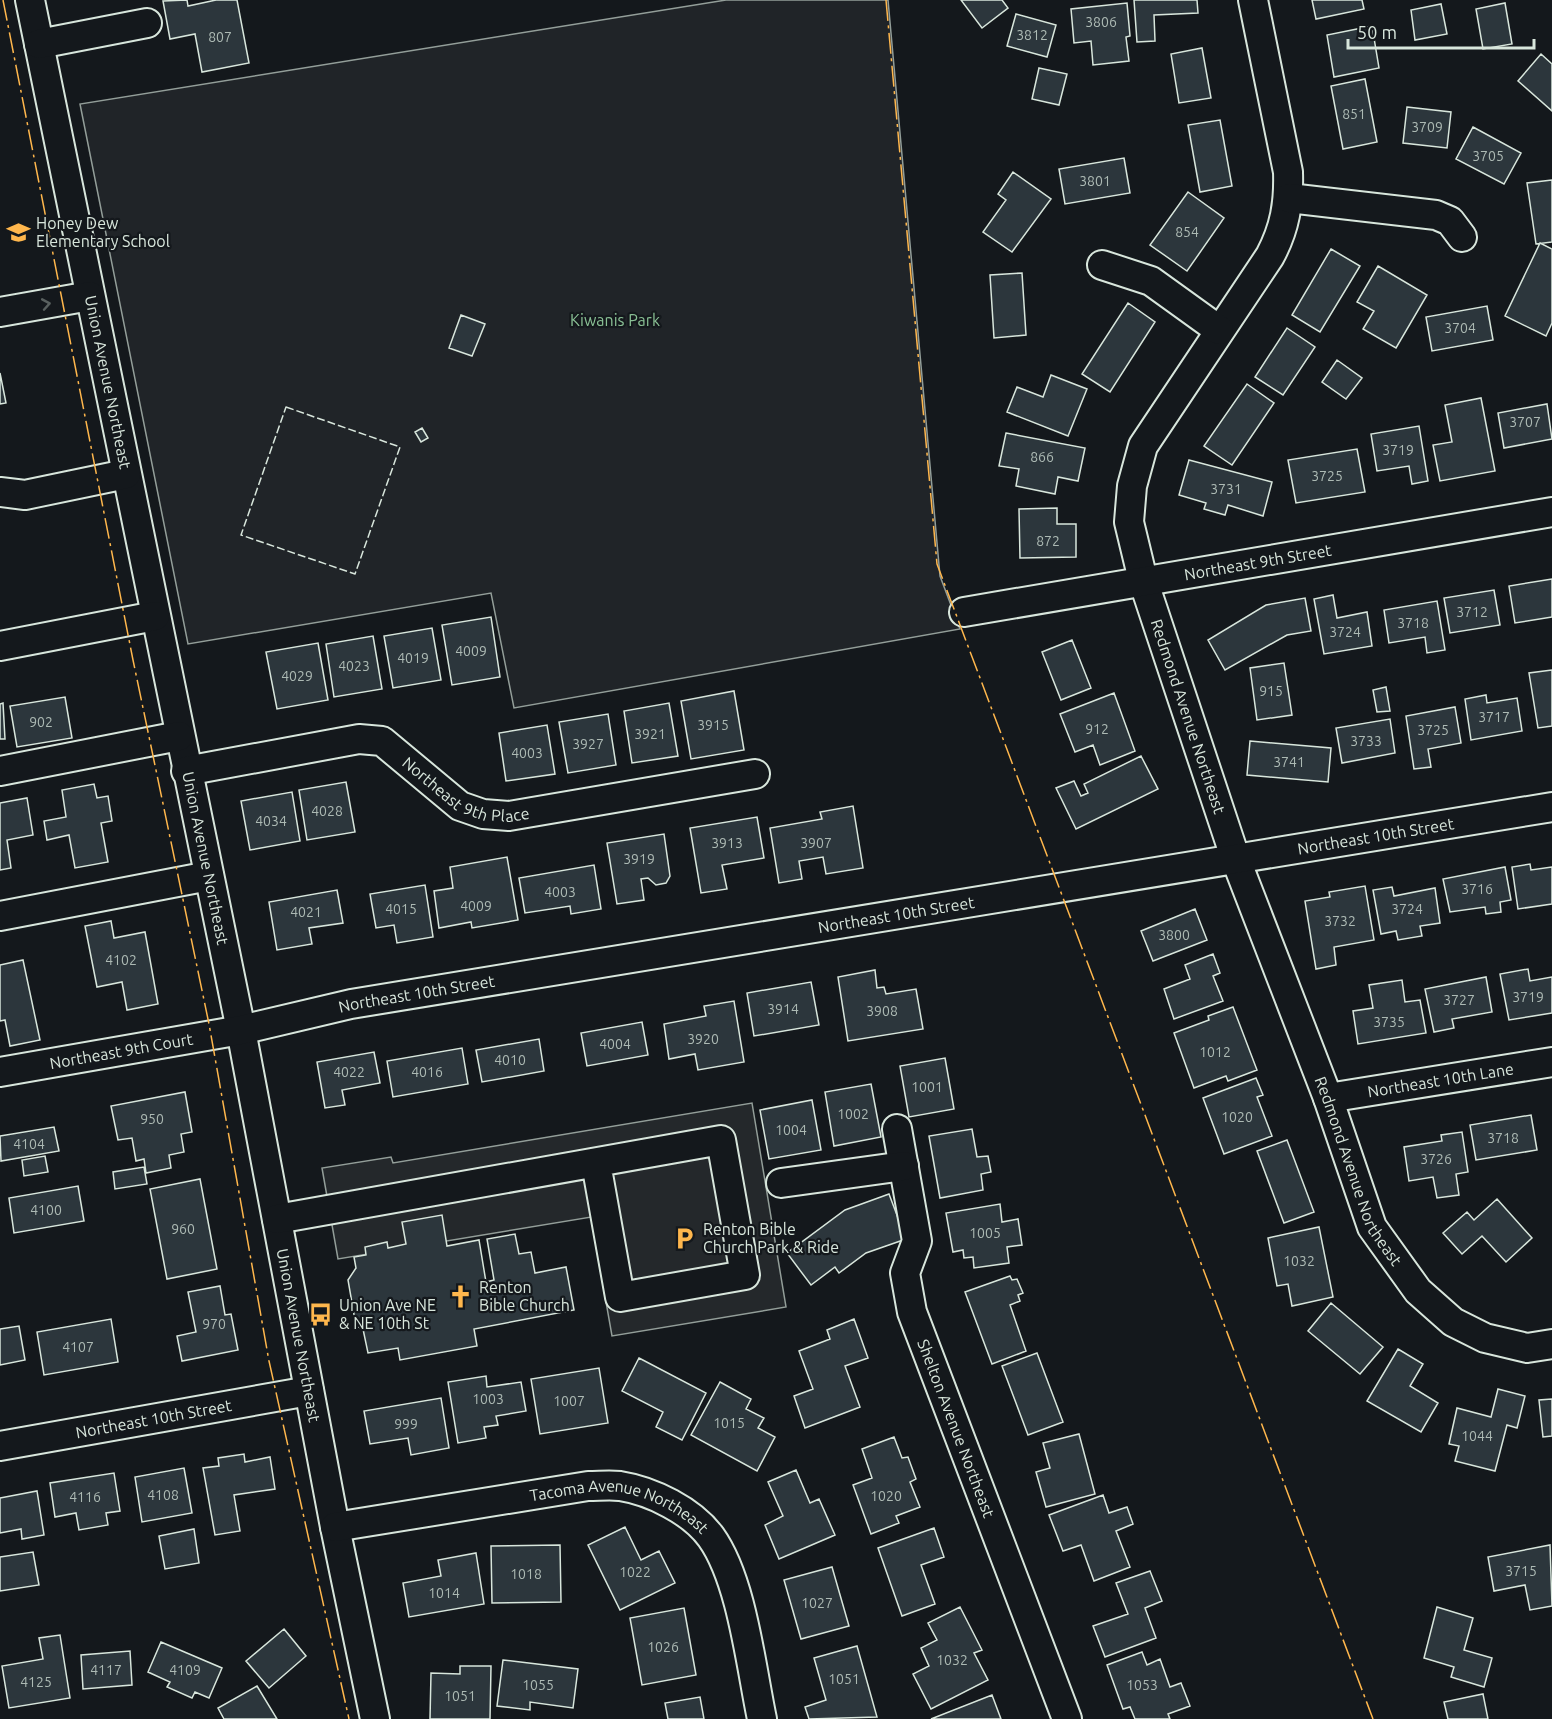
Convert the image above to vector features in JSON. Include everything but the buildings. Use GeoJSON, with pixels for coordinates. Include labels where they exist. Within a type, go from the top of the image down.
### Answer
{"type":"FeatureCollection","features":[{"type":"Feature","properties":{"kind":"street","name":"Union Avenue Northeast"},"geometry":{"type":"LineString","coordinates":[[30,0],[186,771],[241,1030],[334,1527],[375,1719]]}},
{"type":"Feature","properties":{"kind":"street","name":"Redmond Avenue Northeast"},"geometry":{"type":"LineString","coordinates":[[1253,0],[1288,172],[1289,198],[1279,239],[1270,256],[1143,446],[1132,486],[1129,522],[1143,580],[1236,860],[1329,1098],[1372,1227],[1418,1291],[1453,1322],[1485,1338],[1527,1348],[1552,1344]]}},
{"type":"Feature","properties":{"kind":"street"},"geometry":{"type":"LineString","coordinates":[[39,44],[147,23]]}},
{"type":"Feature","properties":{"kind":"street"},"geometry":{"type":"LineString","coordinates":[[1289,198],[1436,215],[1450,222],[1462,237]]}},
{"type":"Feature","properties":{"kind":"street"},"geometry":{"type":"LineString","coordinates":[[1102,265],[1151,281],[1219,330]]}},
{"type":"Feature","properties":{"kind":"street"},"geometry":{"type":"LineString","coordinates":[[0,312],[90,296]]}},
{"type":"Feature","properties":{"kind":"street"},"geometry":{"type":"LineString","coordinates":[[0,492],[25,495],[126,474]]}},
{"type":"Feature","properties":{"kind":"street","name":"Northeast 9th Street"},"geometry":{"type":"LineString","coordinates":[[964,612],[1552,512]]}},
{"type":"Feature","properties":{"kind":"street"},"geometry":{"type":"LineString","coordinates":[[0,646],[155,616]]}},
{"type":"Feature","properties":{"kind":"street"},"geometry":{"type":"LineString","coordinates":[[0,771],[179,736]]}},
{"type":"Feature","properties":{"kind":"street","name":"Northeast 9th Place"},"geometry":{"type":"LineString","coordinates":[[186,771],[359,739],[382,741],[460,806],[483,814],[508,816],[755,774]]}},
{"type":"Feature","properties":{"kind":"street","name":"Northeast 10th Street"},"geometry":{"type":"LineString","coordinates":[[241,1030],[351,1004],[1552,807]]}},
{"type":"Feature","properties":{"kind":"street"},"geometry":{"type":"LineString","coordinates":[[0,916],[209,876]]}},
{"type":"Feature","properties":{"kind":"street","name":"Northeast 9th Court"},"geometry":{"type":"LineString","coordinates":[[0,1072],[241,1030]]}},
{"type":"Feature","properties":{"kind":"street","name":"Northeast 10th Lane"},"geometry":{"type":"LineString","coordinates":[[1329,1098],[1552,1062]]}},
{"type":"Feature","properties":{"kind":"street","name":"Shelton Avenue Northeast"},"geometry":{"type":"LineString","coordinates":[[897,1129],[917,1241],[905,1273],[912,1312],[1067,1719]]}},
{"type":"Feature","properties":{"kind":"street"},"geometry":{"type":"LineString","coordinates":[[277,1219],[596,1162],[721,1140],[745,1275],[620,1297],[596,1162]]}},
{"type":"Feature","properties":{"kind":"street"},"geometry":{"type":"LineString","coordinates":[[780,1183],[904,1166]]}},
{"type":"Feature","properties":{"kind":"street","name":"Northeast 10th Street"},"geometry":{"type":"LineString","coordinates":[[0,1446],[309,1391]]}},
{"type":"Feature","properties":{"kind":"street","name":"Tacoma Avenue Northeast"},"geometry":{"type":"LineString","coordinates":[[334,1527],[588,1486],[620,1486],[654,1496],[690,1516],[711,1538],[728,1572],[737,1601],[762,1719]]}},
{"type":"Feature","properties":{"kind":"green space","name":"Kiwanis Park"},"geometry":{"type":"Polygon","coordinates":[[[726,0],[888,0],[940,576],[960,629],[514,708],[491,593],[188,644],[80,104],[726,0]]]}},
{"type":"Feature","properties":{"kind":"shaded area","name":"Renton Bible Church Park & Ride"},"geometry":{"type":"Polygon","coordinates":[[[752,1103],[786,1307],[612,1336],[591,1217],[338,1259],[322,1168],[391,1157],[393,1163],[752,1103]]]}},
{"type":"Feature","properties":{"kind":"fence"},"geometry":{"type":"LineString","coordinates":[[286,407],[400,447],[355,574],[241,535],[286,407]]}},
{"type":"Feature","properties":{"kind":"power"},"geometry":{"type":"LineString","coordinates":[[3,0],[133,660],[209,1024],[269,1361],[349,1719]]}},
{"type":"Feature","properties":{"kind":"power"},"geometry":{"type":"LineString","coordinates":[[886,0],[937,564],[1373,1719]]}},
{"type":"Feature","properties":{"kind":"place","name":"Honey Dew Elementary School"},"geometry":{"type":"Point","coordinates":[18,232]}},
{"type":"Feature","properties":{"kind":"place","name":"Renton Bible Church Park & Ride"},"geometry":{"type":"Point","coordinates":[685,1238]}},
{"type":"Feature","properties":{"kind":"place","name":"Renton Bible Church"},"geometry":{"type":"Point","coordinates":[461,1296]}},
{"type":"Feature","properties":{"kind":"place","name":"Union Ave NE & NE 10th St"},"geometry":{"type":"Point","coordinates":[321,1314]}}]}
